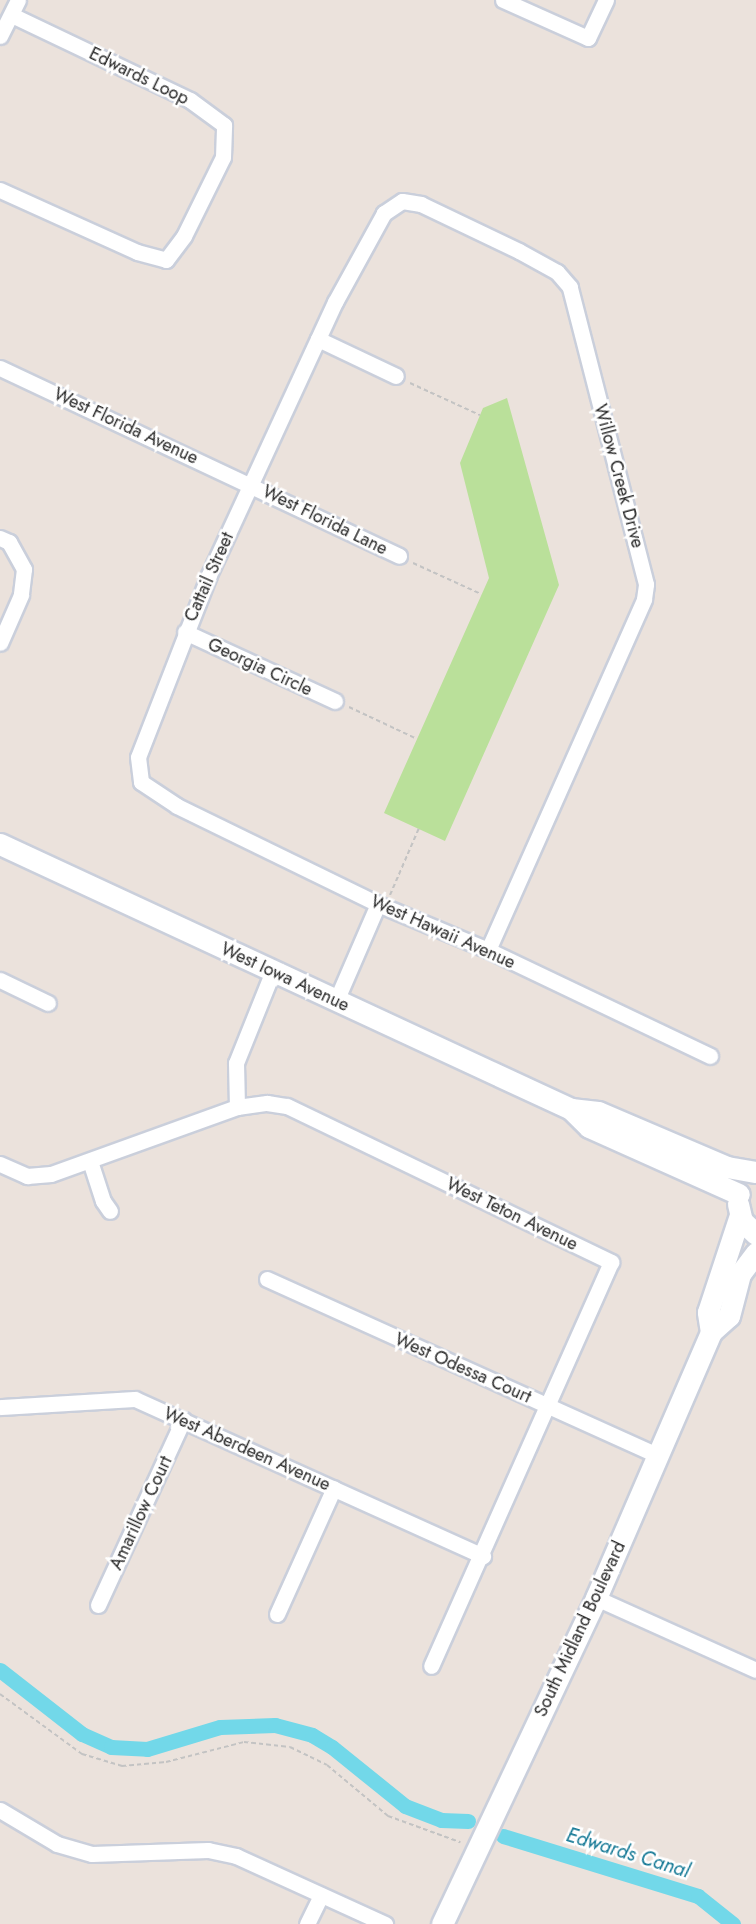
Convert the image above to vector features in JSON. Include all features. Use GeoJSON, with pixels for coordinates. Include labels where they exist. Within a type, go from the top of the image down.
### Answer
{"type":"FeatureCollection","features":[{"type":"Feature","properties":{"kind":"street"},"geometry":{"type":"LineString","coordinates":[[0,36],[18,0]]}},
{"type":"Feature","properties":{"kind":"street"},"geometry":{"type":"LineString","coordinates":[[503,0],[588,38],[606,0]]}},
{"type":"Feature","properties":{"kind":"street","name":"Edwards Loop"},"geometry":{"type":"LineString","coordinates":[[0,190],[137,252],[166,260],[184,236],[224,157],[224,125],[190,100],[12,15]]}},
{"type":"Feature","properties":{"kind":"street","name":"Willow Creek Drive"},"geometry":{"type":"LineString","coordinates":[[335,302],[384,213],[402,201],[421,204],[557,272],[570,287],[639,552],[646,584],[644,599],[488,950]]}},
{"type":"Feature","properties":{"kind":"street","name":"Cattail Street"},"geometry":{"type":"LineString","coordinates":[[177,806],[141,782],[138,757],[185,632],[335,302]]}},
{"type":"Feature","properties":{"kind":"street"},"geometry":{"type":"LineString","coordinates":[[318,339],[396,376]]}},
{"type":"Feature","properties":{"kind":"street","name":"West Florida Avenue"},"geometry":{"type":"LineString","coordinates":[[0,368],[251,484]]}},
{"type":"Feature","properties":{"kind":"street","name":"West Florida Lane"},"geometry":{"type":"LineString","coordinates":[[251,484],[399,556]]}},
{"type":"Feature","properties":{"kind":"street"},"geometry":{"type":"LineString","coordinates":[[0,538],[9,542],[24,569],[21,595],[0,643]]}},
{"type":"Feature","properties":{"kind":"street","name":"Georgia Circle"},"geometry":{"type":"LineString","coordinates":[[185,632],[335,701]]}},
{"type":"Feature","properties":{"kind":"street","name":"West Hawaii Avenue"},"geometry":{"type":"LineString","coordinates":[[177,806],[382,905],[488,950],[710,1056]]}},
{"type":"Feature","properties":{"kind":"street","name":"West Iowa Avenue"},"geometry":{"type":"LineString","coordinates":[[0,844],[571,1109],[598,1112],[727,1167],[756,1172]]}},
{"type":"Feature","properties":{"kind":"street"},"geometry":{"type":"LineString","coordinates":[[336,1000],[382,905]]}},
{"type":"Feature","properties":{"kind":"street"},"geometry":{"type":"LineString","coordinates":[[237,1107],[236,1063],[273,971]]}},
{"type":"Feature","properties":{"kind":"street"},"geometry":{"type":"LineString","coordinates":[[0,981],[48,1003]]}},
{"type":"Feature","properties":{"kind":"street","name":"West Teton Avenue"},"geometry":{"type":"LineString","coordinates":[[0,1164],[27,1176],[51,1174],[237,1107],[267,1103],[286,1106],[611,1262],[483,1556],[431,1666]]}},
{"type":"Feature","properties":{"kind":"street","name":"West Iowa Avenue"},"geometry":{"type":"LineString","coordinates":[[571,1109],[590,1127],[739,1194]]}},
{"type":"Feature","properties":{"kind":"street"},"geometry":{"type":"LineString","coordinates":[[90,1161],[103,1201],[110,1211]]}},
{"type":"Feature","properties":{"kind":"street"},"geometry":{"type":"LineString","coordinates":[[756,1172],[739,1194],[740,1215],[756,1234]]}},
{"type":"Feature","properties":{"kind":"street","name":"South Midland Boulevard"},"geometry":{"type":"LineString","coordinates":[[711,1332],[708,1312],[740,1215]]}},
{"type":"Feature","properties":{"kind":"street","name":"South Midland Boulevard"},"geometry":{"type":"LineString","coordinates":[[442,1924],[596,1598],[711,1332],[729,1316],[740,1274],[756,1253]]}},
{"type":"Feature","properties":{"kind":"street","name":"West Odessa Court"},"geometry":{"type":"LineString","coordinates":[[267,1279],[659,1456]]}},
{"type":"Feature","properties":{"kind":"street","name":"West Aberdeen Avenue"},"geometry":{"type":"LineString","coordinates":[[0,1407],[135,1399],[483,1556]]}},
{"type":"Feature","properties":{"kind":"street","name":"Amarillow Court"},"geometry":{"type":"LineString","coordinates":[[98,1605],[183,1420]]}},
{"type":"Feature","properties":{"kind":"street"},"geometry":{"type":"LineString","coordinates":[[277,1614],[334,1488]]}},
{"type":"Feature","properties":{"kind":"street"},"geometry":{"type":"LineString","coordinates":[[596,1598],[756,1670]]}},
{"type":"Feature","properties":{"kind":"street"},"geometry":{"type":"LineString","coordinates":[[0,1810],[66,1847],[92,1854],[207,1850],[236,1856],[385,1924]]}},
{"type":"Feature","properties":{"kind":"street"},"geometry":{"type":"LineString","coordinates":[[307,1924],[321,1895]]}},
{"type":"Feature","properties":{"kind":"path"},"geometry":{"type":"LineString","coordinates":[[396,376],[480,415]]}},
{"type":"Feature","properties":{"kind":"path"},"geometry":{"type":"LineString","coordinates":[[399,556],[482,594]]}},
{"type":"Feature","properties":{"kind":"path"},"geometry":{"type":"LineString","coordinates":[[335,701],[417,739]]}},
{"type":"Feature","properties":{"kind":"path"},"geometry":{"type":"LineString","coordinates":[[382,905],[419,828]]}},
{"type":"Feature","properties":{"kind":"path"},"geometry":{"type":"LineString","coordinates":[[0,1694],[82,1754],[122,1766],[166,1762],[244,1742],[290,1747],[327,1765],[388,1816],[477,1850]]}},
{"type":"Feature","properties":{"kind":"green space"},"geometry":{"type":"Polygon","coordinates":[[[507,398],[559,585],[445,841],[384,813],[489,578],[460,463],[483,408],[507,398]]]}},
{"type":"Feature","properties":{"kind":"waterway","name":"Edwards Canal"},"geometry":{"type":"LineString","coordinates":[[0,1670],[82,1734],[111,1747],[147,1749],[220,1727],[275,1725],[312,1735],[332,1747],[405,1806],[441,1820],[468,1821]]}},
{"type":"Feature","properties":{"kind":"waterway","name":"Edwards Canal"},"geometry":{"type":"LineString","coordinates":[[503,1836],[698,1896],[733,1924]]}}]}
